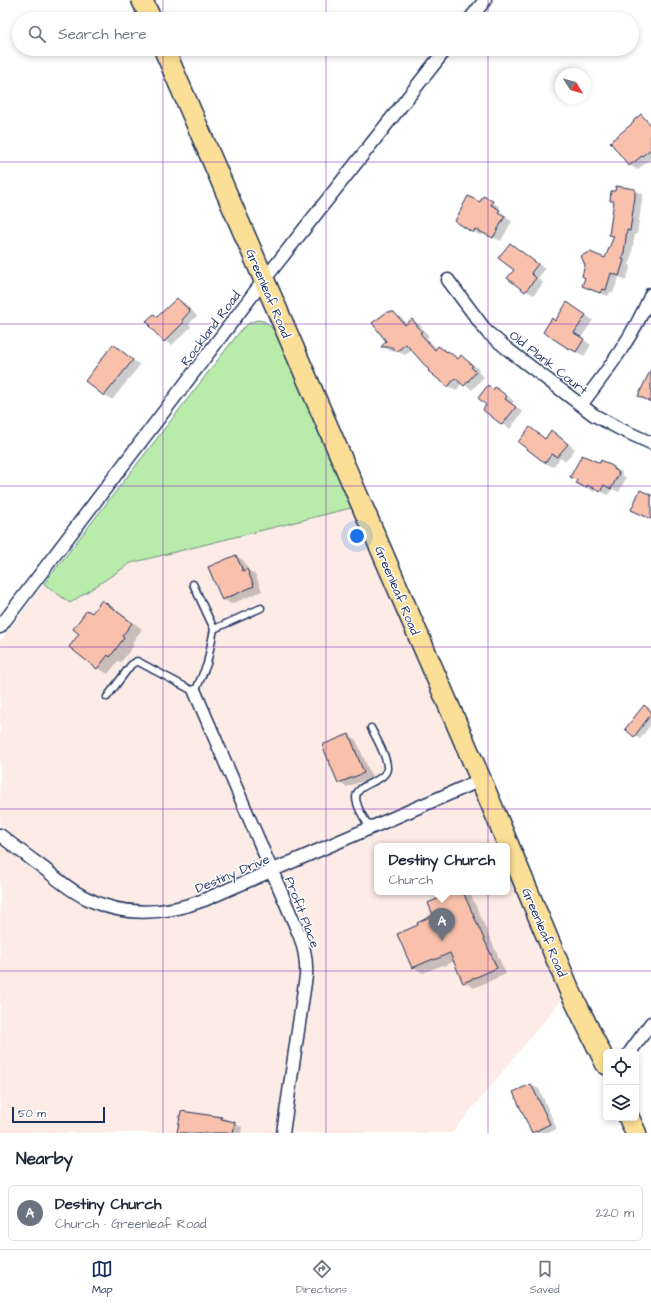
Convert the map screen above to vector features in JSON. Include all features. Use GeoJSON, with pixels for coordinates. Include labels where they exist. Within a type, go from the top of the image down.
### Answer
{"type":"FeatureCollection","features":[{"type":"Feature","properties":{"kind":"main road"},"geometry":{"type":"LineString","coordinates":[[142,0],[148,12]]}},
{"type":"Feature","properties":{"kind":"main road","name":"Greenleaf Road"},"geometry":{"type":"LineString","coordinates":[[167,56],[508,843]]}},
{"type":"Feature","properties":{"kind":"main road","name":"Greenleaf Road"},"geometry":{"type":"LineString","coordinates":[[510,849],[569,989],[603,1058]]}},
{"type":"Feature","properties":{"kind":"main road"},"geometry":{"type":"LineString","coordinates":[[630,1121],[636,1133]]}},
{"type":"Feature","properties":{"kind":"street"},"geometry":{"type":"LineString","coordinates":[[476,12],[485,0]]}},
{"type":"Feature","properties":{"kind":"street","name":"Rockland Road"},"geometry":{"type":"LineString","coordinates":[[0,627],[264,280],[440,56]]}},
{"type":"Feature","properties":{"kind":"street","name":"Old Plank Court"},"geometry":{"type":"LineString","coordinates":[[448,280],[487,332],[510,351],[594,415],[651,443]]}},
{"type":"Feature","properties":{"kind":"street"},"geometry":{"type":"LineString","coordinates":[[581,405],[629,340],[651,294]]}},
{"type":"Feature","properties":{"kind":"street","name":"Profit Place"},"geometry":{"type":"LineString","coordinates":[[195,692],[304,946],[306,976],[283,1133]]}},
{"type":"Feature","properties":{"kind":"street","name":"Destiny Drive"},"geometry":{"type":"LineString","coordinates":[[0,835],[77,893],[97,903],[124,910],[158,912],[186,906],[204,900],[272,872],[481,780]]}},
{"type":"Feature","properties":{"kind":"street"},"geometry":{"type":"LineString","coordinates":[[632,1049],[651,1023]]}},
{"type":"Feature","properties":{"kind":"lane"},"geometry":{"type":"LineString","coordinates":[[107,696],[130,665],[137,661],[195,692],[207,664],[214,629],[194,584]]}},
{"type":"Feature","properties":{"kind":"lane"},"geometry":{"type":"LineString","coordinates":[[214,629],[261,608]]}},
{"type":"Feature","properties":{"kind":"lane"},"geometry":{"type":"LineString","coordinates":[[370,828],[357,803],[356,797],[360,789],[381,778],[387,768],[386,761],[371,728]]}},
{"type":"Feature","properties":{"kind":"shaded area"},"geometry":{"type":"Polygon","coordinates":[[[351,508],[499,843],[374,843],[374,895],[510,895],[510,870],[563,998],[452,1133],[0,1133],[0,641],[44,584],[70,603],[131,563],[351,508]]]}},
{"type":"Feature","properties":{"kind":"green space"},"geometry":{"type":"Polygon","coordinates":[[[257,320],[264,321],[281,338],[321,426],[351,508],[131,563],[70,603],[44,584],[241,330],[249,323],[257,320]]]}},
{"type":"Feature","properties":{"kind":"building"},"geometry":{"type":"Polygon","coordinates":[[[641,114],[651,126],[651,149],[629,166],[610,142],[634,122],[633,121],[641,114]]]}},
{"type":"Feature","properties":{"kind":"building"},"geometry":{"type":"Polygon","coordinates":[[[616,186],[635,189],[630,231],[627,230],[625,253],[622,259],[624,260],[619,276],[611,273],[606,290],[602,289],[600,293],[582,286],[585,278],[582,276],[585,265],[581,256],[590,252],[605,258],[614,236],[609,235],[614,201],[610,201],[611,191],[615,191],[616,186]]]}},
{"type":"Feature","properties":{"kind":"building"},"geometry":{"type":"Polygon","coordinates":[[[468,196],[480,202],[483,196],[493,201],[491,205],[500,210],[498,213],[505,216],[493,238],[475,229],[473,233],[455,221],[468,196]]]}},
{"type":"Feature","properties":{"kind":"building"},"geometry":{"type":"Polygon","coordinates":[[[510,243],[538,264],[531,273],[536,278],[525,292],[507,278],[514,270],[498,258],[510,243]]]}},
{"type":"Feature","properties":{"kind":"building"},"geometry":{"type":"Polygon","coordinates":[[[177,298],[190,311],[182,320],[184,322],[164,342],[146,321],[154,314],[157,317],[177,298]]]}},
{"type":"Feature","properties":{"kind":"building"},"geometry":{"type":"Polygon","coordinates":[[[567,302],[586,315],[574,333],[584,339],[576,352],[543,332],[552,318],[555,321],[567,302]]]}},
{"type":"Feature","properties":{"kind":"building"},"geometry":{"type":"Polygon","coordinates":[[[387,312],[394,312],[405,325],[412,319],[422,332],[420,333],[435,350],[438,346],[447,352],[448,351],[458,359],[461,355],[473,366],[471,367],[476,372],[464,386],[455,378],[448,387],[428,371],[429,370],[406,344],[396,352],[392,347],[381,347],[386,341],[372,323],[387,312]]]}},
{"type":"Feature","properties":{"kind":"building"},"geometry":{"type":"Polygon","coordinates":[[[113,344],[133,360],[104,396],[85,381],[113,344]]]}},
{"type":"Feature","properties":{"kind":"building"},"geometry":{"type":"Polygon","coordinates":[[[651,369],[651,402],[638,396],[651,369]]]}},
{"type":"Feature","properties":{"kind":"building"},"geometry":{"type":"Polygon","coordinates":[[[488,385],[493,390],[495,387],[507,396],[505,399],[516,407],[502,425],[483,410],[486,405],[478,398],[488,385]]]}},
{"type":"Feature","properties":{"kind":"building"},"geometry":{"type":"Polygon","coordinates":[[[530,427],[545,439],[551,430],[568,444],[557,457],[552,454],[545,463],[518,442],[530,427]]]}},
{"type":"Feature","properties":{"kind":"building"},"geometry":{"type":"Polygon","coordinates":[[[582,455],[600,463],[601,460],[614,467],[614,469],[619,473],[611,489],[604,485],[600,492],[587,485],[586,488],[576,483],[577,480],[570,477],[582,455]]]}},
{"type":"Feature","properties":{"kind":"building"},"geometry":{"type":"Polygon","coordinates":[[[640,490],[651,495],[651,519],[631,510],[640,490]]]}},
{"type":"Feature","properties":{"kind":"building"},"geometry":{"type":"Polygon","coordinates":[[[236,555],[243,571],[247,569],[254,586],[222,600],[208,567],[236,555]]]}},
{"type":"Feature","properties":{"kind":"building"},"geometry":{"type":"Polygon","coordinates":[[[102,600],[132,623],[122,636],[124,638],[110,657],[108,655],[97,669],[69,647],[79,634],[73,629],[87,610],[92,613],[102,600]]]}},
{"type":"Feature","properties":{"kind":"building"},"geometry":{"type":"Polygon","coordinates":[[[644,705],[651,711],[651,714],[634,737],[625,729],[644,705]]]}},
{"type":"Feature","properties":{"kind":"building"},"geometry":{"type":"Polygon","coordinates":[[[349,734],[364,773],[338,783],[322,745],[349,734]]]}},
{"type":"Feature","properties":{"kind":"building"},"geometry":{"type":"Polygon","coordinates":[[[445,895],[464,895],[497,968],[463,983],[450,953],[412,968],[397,934],[418,925],[417,923],[433,915],[428,903],[445,895]]]}},
{"type":"Feature","properties":{"kind":"building"},"geometry":{"type":"Polygon","coordinates":[[[531,1084],[550,1124],[532,1133],[513,1092],[531,1084]]]}},
{"type":"Feature","properties":{"kind":"building"},"geometry":{"type":"Polygon","coordinates":[[[181,1111],[222,1117],[221,1119],[235,1122],[233,1133],[177,1133],[181,1111]]]}},
{"type":"Feature","properties":{"kind":"place","name":"Destiny Church"},"geometry":{"type":"Point","coordinates":[442,941]}}]}
